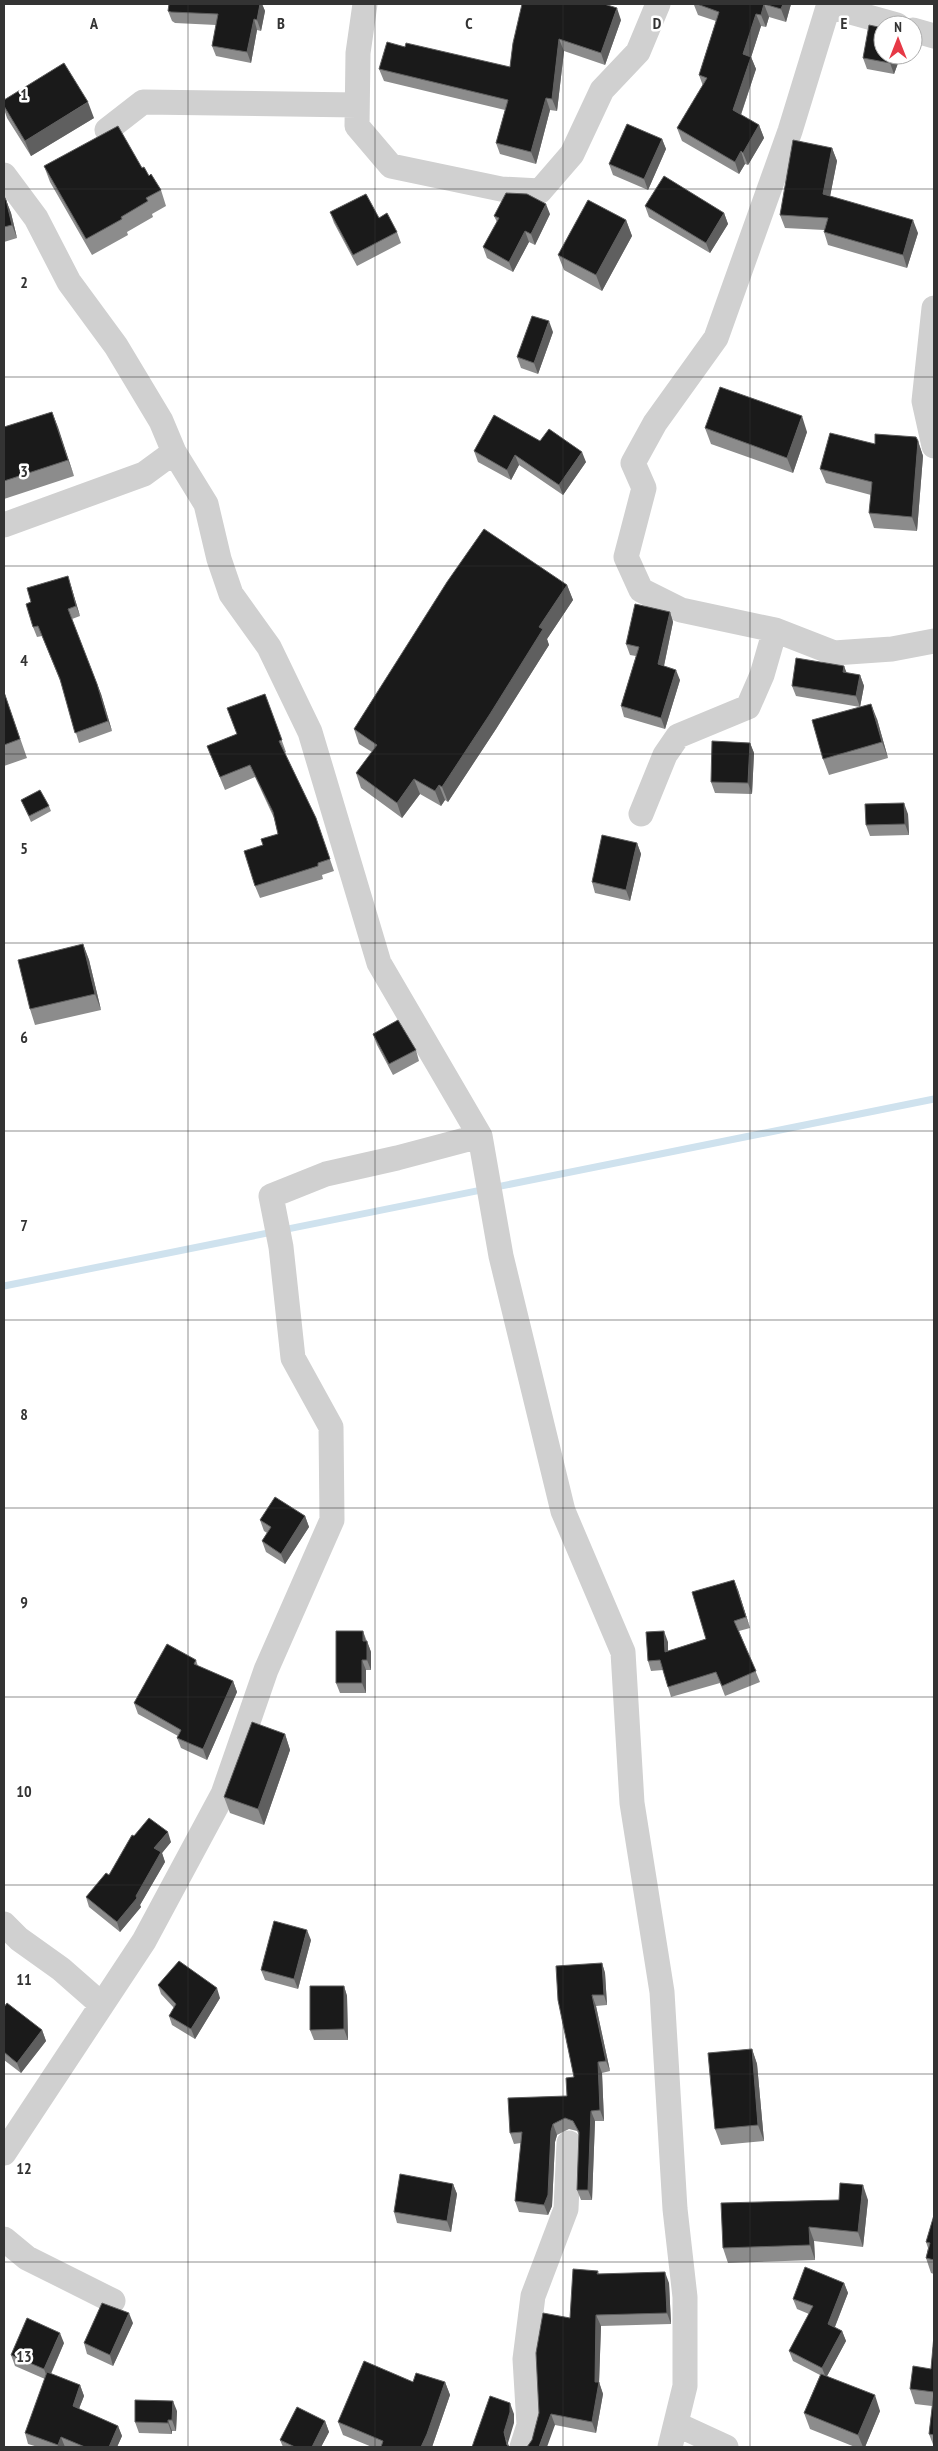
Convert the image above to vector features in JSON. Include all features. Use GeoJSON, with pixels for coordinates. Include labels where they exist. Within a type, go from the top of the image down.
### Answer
{"type":"FeatureCollection","features":[{"type":"Feature","properties":{"kind":"street"},"geometry":{"type":"LineString","coordinates":[[365,4],[358,53],[357,126],[391,166],[482,186],[540,191],[572,154],[602,90],[638,52],[658,4]]}},
{"type":"Feature","properties":{"kind":"street"},"geometry":{"type":"LineString","coordinates":[[873,18],[829,5],[790,131],[716,338],[655,424],[633,463],[644,488],[626,557],[641,590],[681,610],[775,630],[834,653],[892,649],[934,641]]}},
{"type":"Feature","properties":{"kind":"street"},"geometry":{"type":"LineString","coordinates":[[107,130],[143,102],[357,105]]}},
{"type":"Feature","properties":{"kind":"street"},"geometry":{"type":"LineString","coordinates":[[4,175],[36,218],[69,282],[116,346],[161,421],[174,452],[206,504],[219,560],[231,594],[269,647],[310,732],[379,963],[480,1136],[501,1256],[563,1511],[622,1652],[632,1803],[662,1992],[675,2209],[685,2297],[685,2386],[673,2436],[726,2447]]}},
{"type":"Feature","properties":{"kind":"street"},"geometry":{"type":"LineString","coordinates":[[934,308],[924,401],[934,446]]}},
{"type":"Feature","properties":{"kind":"street"},"geometry":{"type":"LineString","coordinates":[[4,525],[144,474],[174,452]]}},
{"type":"Feature","properties":{"kind":"street"},"geometry":{"type":"LineString","coordinates":[[641,814],[665,755],[678,736],[748,707],[762,675],[775,630]]}},
{"type":"Feature","properties":{"kind":"street"},"geometry":{"type":"LineString","coordinates":[[4,2153],[144,1941],[223,1794],[266,1670],[332,1520],[331,1427],[294,1358],[281,1247],[271,1196],[326,1174],[480,1136]]}},
{"type":"Feature","properties":{"kind":"street"},"geometry":{"type":"LineString","coordinates":[[4,1924],[19,1939],[62,1969],[102,2004]]}},
{"type":"Feature","properties":{"kind":"street"},"geometry":{"type":"LineString","coordinates":[[522,2447],[529,2425],[525,2359],[533,2296],[566,2209],[569,2143]]}},
{"type":"Feature","properties":{"kind":"street"},"geometry":{"type":"LineString","coordinates":[[4,2239],[27,2258],[114,2301]]}},
{"type":"Feature","properties":{"kind":"building"},"geometry":{"type":"Polygon","coordinates":[[[169,4],[260,4],[257,20],[254,19],[247,52],[212,46],[218,14],[171,12],[168,11],[169,4]]]}},
{"type":"Feature","properties":{"kind":"building"},"geometry":{"type":"Polygon","coordinates":[[[522,4],[604,4],[617,8],[601,53],[559,39],[552,99],[546,98],[531,152],[496,143],[508,100],[379,69],[387,42],[405,47],[406,43],[510,67],[513,43],[522,4]]]}},
{"type":"Feature","properties":{"kind":"building"},"geometry":{"type":"Polygon","coordinates":[[[697,4],[764,4],[761,15],[756,14],[743,54],[751,57],[733,110],[759,125],[743,153],[741,151],[735,162],[677,128],[707,78],[699,75],[719,12],[697,4]]]}},
{"type":"Feature","properties":{"kind":"building"},"geometry":{"type":"Polygon","coordinates":[[[764,4],[783,4],[781,9],[764,4]]]}},
{"type":"Feature","properties":{"kind":"building"},"geometry":{"type":"Polygon","coordinates":[[[869,25],[873,26],[873,60],[863,58],[869,25]]]}},
{"type":"Feature","properties":{"kind":"building"},"geometry":{"type":"Polygon","coordinates":[[[64,63],[88,102],[25,141],[4,106],[4,100],[64,63]]]}},
{"type":"Feature","properties":{"kind":"building"},"geometry":{"type":"Polygon","coordinates":[[[627,124],[662,139],[644,179],[609,164],[627,124]]]}},
{"type":"Feature","properties":{"kind":"building"},"geometry":{"type":"Polygon","coordinates":[[[118,126],[142,168],[144,167],[149,176],[151,174],[161,190],[146,198],[148,201],[121,217],[122,219],[86,239],[44,166],[118,126]]]}},
{"type":"Feature","properties":{"kind":"building"},"geometry":{"type":"Polygon","coordinates":[[[793,140],[832,148],[823,194],[913,220],[903,255],[824,232],[828,218],[780,215],[793,140]]]}},
{"type":"Feature","properties":{"kind":"building"},"geometry":{"type":"Polygon","coordinates":[[[664,176],[724,213],[706,243],[645,206],[664,176]]]}},
{"type":"Feature","properties":{"kind":"building"},"geometry":{"type":"Polygon","coordinates":[[[506,193],[527,194],[546,204],[531,234],[525,231],[509,262],[483,247],[499,218],[494,216],[506,193]]]}},
{"type":"Feature","properties":{"kind":"building"},"geometry":{"type":"Polygon","coordinates":[[[366,194],[379,218],[387,213],[397,232],[353,255],[330,212],[366,194]]]}},
{"type":"Feature","properties":{"kind":"building"},"geometry":{"type":"Polygon","coordinates":[[[4,196],[12,225],[4,227],[4,196]]]}},
{"type":"Feature","properties":{"kind":"building"},"geometry":{"type":"Polygon","coordinates":[[[588,200],[626,220],[596,275],[558,255],[588,200]]]}},
{"type":"Feature","properties":{"kind":"building"},"geometry":{"type":"Polygon","coordinates":[[[532,316],[549,321],[534,363],[517,357],[532,316]]]}},
{"type":"Feature","properties":{"kind":"building"},"geometry":{"type":"Polygon","coordinates":[[[720,387],[802,416],[787,458],[705,428],[720,387]]]}},
{"type":"Feature","properties":{"kind":"building"},"geometry":{"type":"Polygon","coordinates":[[[52,412],[68,460],[4,481],[4,427],[52,412]]]}},
{"type":"Feature","properties":{"kind":"building"},"geometry":{"type":"Polygon","coordinates":[[[494,415],[540,441],[549,429],[582,452],[559,485],[515,455],[507,470],[474,451],[494,415]]]}},
{"type":"Feature","properties":{"kind":"building"},"geometry":{"type":"Polygon","coordinates":[[[830,433],[875,444],[875,434],[916,437],[918,441],[912,517],[869,513],[872,482],[820,469],[830,433]]]}},
{"type":"Feature","properties":{"kind":"building"},"geometry":{"type":"Polygon","coordinates":[[[484,529],[567,585],[539,627],[543,629],[442,787],[439,785],[435,791],[414,779],[397,803],[356,773],[377,745],[354,729],[447,582],[484,529]]]}},
{"type":"Feature","properties":{"kind":"building"},"geometry":{"type":"Polygon","coordinates":[[[68,576],[76,606],[68,609],[97,684],[108,721],[75,733],[60,679],[38,626],[33,627],[26,604],[31,602],[27,588],[68,576]]]}},
{"type":"Feature","properties":{"kind":"building"},"geometry":{"type":"Polygon","coordinates":[[[635,604],[670,612],[658,664],[676,670],[661,718],[621,706],[639,647],[626,644],[635,604]]]}},
{"type":"Feature","properties":{"kind":"building"},"geometry":{"type":"Polygon","coordinates":[[[796,658],[844,666],[843,672],[860,675],[856,696],[792,686],[796,658]]]}},
{"type":"Feature","properties":{"kind":"building"},"geometry":{"type":"Polygon","coordinates":[[[4,692],[20,739],[4,745],[4,692]]]}},
{"type":"Feature","properties":{"kind":"building"},"geometry":{"type":"Polygon","coordinates":[[[265,694],[282,740],[279,741],[316,818],[330,859],[318,863],[318,866],[255,886],[244,851],[263,845],[261,839],[278,834],[273,812],[250,765],[220,777],[207,746],[237,734],[227,708],[265,694]]]}},
{"type":"Feature","properties":{"kind":"building"},"geometry":{"type":"Polygon","coordinates":[[[871,704],[882,742],[823,759],[812,720],[871,704]]]}},
{"type":"Feature","properties":{"kind":"building"},"geometry":{"type":"Polygon","coordinates":[[[712,741],[750,743],[748,783],[711,782],[712,741]]]}},
{"type":"Feature","properties":{"kind":"building"},"geometry":{"type":"Polygon","coordinates":[[[40,790],[49,806],[29,816],[21,800],[40,790]]]}},
{"type":"Feature","properties":{"kind":"building"},"geometry":{"type":"Polygon","coordinates":[[[904,803],[905,824],[866,825],[865,804],[904,803]]]}},
{"type":"Feature","properties":{"kind":"building"},"geometry":{"type":"Polygon","coordinates":[[[602,835],[637,843],[626,890],[592,882],[602,835]]]}},
{"type":"Feature","properties":{"kind":"building"},"geometry":{"type":"Polygon","coordinates":[[[83,944],[95,994],[30,1009],[18,960],[83,944]]]}},
{"type":"Feature","properties":{"kind":"building"},"geometry":{"type":"Polygon","coordinates":[[[398,1020],[416,1050],[389,1064],[373,1034],[398,1020]]]}},
{"type":"Feature","properties":{"kind":"building"},"geometry":{"type":"Polygon","coordinates":[[[275,1497],[305,1516],[281,1554],[262,1541],[271,1527],[260,1520],[275,1497]]]}},
{"type":"Feature","properties":{"kind":"building"},"geometry":{"type":"Polygon","coordinates":[[[734,1580],[746,1617],[734,1621],[756,1671],[722,1686],[716,1672],[668,1687],[660,1660],[648,1661],[646,1632],[664,1631],[665,1652],[706,1639],[692,1592],[734,1580]]]}},
{"type":"Feature","properties":{"kind":"building"},"geometry":{"type":"Polygon","coordinates":[[[336,1631],[363,1631],[363,1641],[367,1641],[367,1660],[362,1660],[362,1683],[336,1683],[336,1631]]]}},
{"type":"Feature","properties":{"kind":"building"},"geometry":{"type":"Polygon","coordinates":[[[167,1644],[196,1660],[194,1664],[233,1681],[203,1749],[177,1738],[181,1730],[134,1703],[167,1644]]]}},
{"type":"Feature","properties":{"kind":"building"},"geometry":{"type":"Polygon","coordinates":[[[252,1722],[285,1734],[258,1809],[224,1797],[252,1722]]]}},
{"type":"Feature","properties":{"kind":"building"},"geometry":{"type":"Polygon","coordinates":[[[149,1818],[168,1832],[154,1848],[161,1852],[136,1896],[137,1898],[117,1922],[86,1897],[106,1873],[109,1875],[132,1835],[134,1836],[149,1818]]]}},
{"type":"Feature","properties":{"kind":"building"},"geometry":{"type":"Polygon","coordinates":[[[274,1921],[307,1930],[294,1979],[261,1970],[274,1921]]]}},
{"type":"Feature","properties":{"kind":"building"},"geometry":{"type":"Polygon","coordinates":[[[179,1961],[217,1988],[191,2029],[169,2016],[176,2004],[158,1985],[179,1961]]]}},
{"type":"Feature","properties":{"kind":"building"},"geometry":{"type":"Polygon","coordinates":[[[602,1963],[604,1995],[592,1995],[606,2061],[598,2062],[600,2110],[591,2111],[588,2190],[577,2190],[579,2132],[573,2121],[565,2118],[553,2124],[551,2131],[548,2195],[544,2205],[515,2201],[522,2132],[510,2133],[508,2098],[567,2096],[566,2078],[574,2077],[558,2000],[556,1966],[602,1963]]]}},
{"type":"Feature","properties":{"kind":"building"},"geometry":{"type":"Polygon","coordinates":[[[310,1986],[344,1986],[344,2029],[310,2030],[310,1986]]]}},
{"type":"Feature","properties":{"kind":"building"},"geometry":{"type":"Polygon","coordinates":[[[7,2003],[42,2030],[17,2063],[4,2052],[4,2007],[7,2003]]]}},
{"type":"Feature","properties":{"kind":"building"},"geometry":{"type":"Polygon","coordinates":[[[752,2049],[758,2125],[715,2129],[708,2053],[752,2049]]]}},
{"type":"Feature","properties":{"kind":"building"},"geometry":{"type":"Polygon","coordinates":[[[400,2174],[453,2184],[447,2221],[394,2212],[400,2174]]]}},
{"type":"Feature","properties":{"kind":"building"},"geometry":{"type":"Polygon","coordinates":[[[840,2183],[863,2185],[858,2232],[809,2227],[810,2245],[723,2248],[721,2203],[839,2200],[840,2183]]]}},
{"type":"Feature","properties":{"kind":"building"},"geometry":{"type":"Polygon","coordinates":[[[934,2215],[934,2260],[926,2258],[930,2243],[926,2242],[934,2215]]]}},
{"type":"Feature","properties":{"kind":"building"},"geometry":{"type":"Polygon","coordinates":[[[805,2267],[844,2283],[828,2324],[842,2331],[822,2368],[789,2351],[813,2306],[793,2299],[805,2267]]]}},
{"type":"Feature","properties":{"kind":"building"},"geometry":{"type":"Polygon","coordinates":[[[573,2269],[598,2271],[597,2274],[665,2272],[667,2313],[596,2315],[595,2382],[599,2382],[592,2422],[551,2414],[539,2447],[527,2447],[532,2440],[539,2413],[536,2353],[543,2313],[570,2318],[573,2269]]]}},
{"type":"Feature","properties":{"kind":"building"},"geometry":{"type":"Polygon","coordinates":[[[102,2303],[129,2313],[110,2355],[84,2343],[102,2303]]]}},
{"type":"Feature","properties":{"kind":"building"},"geometry":{"type":"Polygon","coordinates":[[[27,2318],[60,2333],[44,2369],[11,2355],[27,2318]]]}},
{"type":"Feature","properties":{"kind":"building"},"geometry":{"type":"Polygon","coordinates":[[[934,2335],[934,2392],[910,2389],[913,2366],[931,2369],[934,2335]]]}},
{"type":"Feature","properties":{"kind":"building"},"geometry":{"type":"Polygon","coordinates":[[[364,2361],[413,2382],[416,2373],[445,2382],[421,2447],[381,2447],[383,2441],[338,2422],[364,2361]]]}},
{"type":"Feature","properties":{"kind":"building"},"geometry":{"type":"Polygon","coordinates":[[[47,2372],[80,2385],[73,2406],[118,2426],[109,2447],[85,2447],[61,2437],[58,2445],[25,2433],[47,2372]]]}},
{"type":"Feature","properties":{"kind":"building"},"geometry":{"type":"Polygon","coordinates":[[[821,2374],[875,2395],[858,2435],[804,2413],[821,2374]]]}},
{"type":"Feature","properties":{"kind":"building"},"geometry":{"type":"Polygon","coordinates":[[[934,2392],[934,2435],[929,2434],[934,2392]]]}},
{"type":"Feature","properties":{"kind":"building"},"geometry":{"type":"Polygon","coordinates":[[[490,2396],[510,2403],[510,2412],[504,2432],[507,2445],[510,2447],[472,2447],[490,2396]]]}},
{"type":"Feature","properties":{"kind":"building"},"geometry":{"type":"Polygon","coordinates":[[[135,2400],[173,2401],[172,2420],[168,2420],[168,2423],[135,2422],[135,2400]]]}},
{"type":"Feature","properties":{"kind":"building"},"geometry":{"type":"Polygon","coordinates":[[[297,2407],[325,2421],[312,2447],[295,2447],[280,2440],[297,2407]]]}},
{"type":"Feature","properties":{"kind":"waterway"},"geometry":{"type":"LineString","coordinates":[[4,1286],[934,1099]]}}]}
